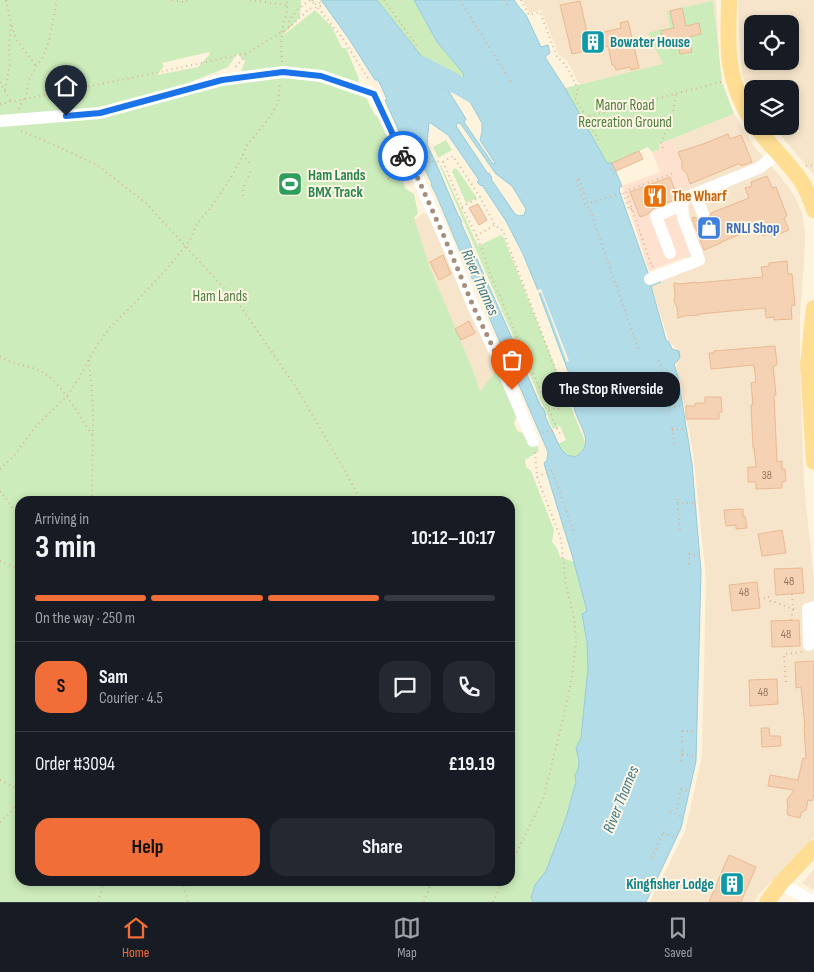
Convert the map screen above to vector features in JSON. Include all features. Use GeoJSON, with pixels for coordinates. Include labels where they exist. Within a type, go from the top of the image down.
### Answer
{"type":"FeatureCollection","features":[{"type":"Feature","properties":{"kind":"main road"},"geometry":{"type":"LineString","coordinates":[[729,0],[729,57],[733,80],[744,105]]}},
{"type":"Feature","properties":{"kind":"main road"},"geometry":{"type":"LineString","coordinates":[[762,135],[803,184],[809,194],[814,210]]}},
{"type":"Feature","properties":{"kind":"main road"},"geometry":{"type":"LineString","coordinates":[[814,308],[808,365],[814,462]]}},
{"type":"Feature","properties":{"kind":"main road"},"geometry":{"type":"LineString","coordinates":[[766,902],[814,848]]}},
{"type":"Feature","properties":{"kind":"street"},"geometry":{"type":"LineString","coordinates":[[0,121],[100,113],[222,80],[283,72],[321,76],[374,94],[405,161],[415,172],[474,308],[537,439]]}},
{"type":"Feature","properties":{"kind":"street"},"geometry":{"type":"LineString","coordinates":[[650,279],[699,260],[683,217],[682,205],[685,198],[759,168],[778,153]]}},
{"type":"Feature","properties":{"kind":"street"},"geometry":{"type":"LineString","coordinates":[[695,194],[703,214]]}},
{"type":"Feature","properties":{"kind":"street"},"geometry":{"type":"LineString","coordinates":[[670,253],[656,216],[682,205]]}},
{"type":"Feature","properties":{"kind":"street"},"geometry":{"type":"LineString","coordinates":[[808,648],[811,608]]}},
{"type":"Feature","properties":{"kind":"street"},"geometry":{"type":"LineString","coordinates":[[781,883],[814,902]]}},
{"type":"Feature","properties":{"kind":"path"},"geometry":{"type":"LineString","coordinates":[[6,0],[16,39],[36,66]]}},
{"type":"Feature","properties":{"kind":"path"},"geometry":{"type":"LineString","coordinates":[[25,99],[29,80],[43,57],[49,41],[57,0]]}},
{"type":"Feature","properties":{"kind":"path"},"geometry":{"type":"LineString","coordinates":[[172,0],[183,2],[189,0]]}},
{"type":"Feature","properties":{"kind":"path"},"geometry":{"type":"LineString","coordinates":[[250,0],[288,6]]}},
{"type":"Feature","properties":{"kind":"path"},"geometry":{"type":"LineString","coordinates":[[0,469],[18,452],[36,426],[67,396],[110,327],[134,304],[185,247],[197,224],[229,181],[247,145],[270,117],[278,103],[283,72],[281,46],[284,19],[288,6],[286,0]]}},
{"type":"Feature","properties":{"kind":"path"},"geometry":{"type":"LineString","coordinates":[[290,27],[289,20],[311,0],[343,39],[368,78],[374,94]]}},
{"type":"Feature","properties":{"kind":"path"},"geometry":{"type":"LineString","coordinates":[[0,104],[247,53],[290,27],[310,9],[322,5],[317,0]]}},
{"type":"Feature","properties":{"kind":"path"},"geometry":{"type":"LineString","coordinates":[[384,0],[417,46]]}},
{"type":"Feature","properties":{"kind":"path"},"geometry":{"type":"LineString","coordinates":[[460,0],[512,84]]}},
{"type":"Feature","properties":{"kind":"path"},"geometry":{"type":"LineString","coordinates":[[504,0],[508,6]]}},
{"type":"Feature","properties":{"kind":"path"},"geometry":{"type":"LineString","coordinates":[[521,0],[529,15],[540,12],[557,57],[563,61],[576,85],[578,91],[575,98],[600,143]]}},
{"type":"Feature","properties":{"kind":"path"},"geometry":{"type":"LineString","coordinates":[[5,90],[10,64],[11,24]]}},
{"type":"Feature","properties":{"kind":"path"},"geometry":{"type":"LineString","coordinates":[[586,116],[733,80]]}},
{"type":"Feature","properties":{"kind":"path"},"geometry":{"type":"LineString","coordinates":[[0,82],[11,102]]}},
{"type":"Feature","properties":{"kind":"path"},"geometry":{"type":"LineString","coordinates":[[663,148],[661,142],[672,119],[676,93]]}},
{"type":"Feature","properties":{"kind":"path"},"geometry":{"type":"LineString","coordinates":[[14,128],[97,165],[146,203],[241,307],[296,387],[358,496]]}},
{"type":"Feature","properties":{"kind":"path"},"geometry":{"type":"LineString","coordinates":[[243,154],[251,165]]}},
{"type":"Feature","properties":{"kind":"path"},"geometry":{"type":"LineString","coordinates":[[423,168],[429,161],[443,162],[453,156],[495,225],[503,231],[566,397],[561,409],[547,407]]}},
{"type":"Feature","properties":{"kind":"path"},"geometry":{"type":"LineString","coordinates":[[443,162],[561,436]]}},
{"type":"Feature","properties":{"kind":"path"},"geometry":{"type":"LineString","coordinates":[[388,179],[410,167]]}},
{"type":"Feature","properties":{"kind":"path"},"geometry":{"type":"LineString","coordinates":[[611,169],[614,177]]}},
{"type":"Feature","properties":{"kind":"path"},"geometry":{"type":"LineString","coordinates":[[244,196],[242,191],[252,170]]}},
{"type":"Feature","properties":{"kind":"path"},"geometry":{"type":"LineString","coordinates":[[613,173],[617,171]]}},
{"type":"Feature","properties":{"kind":"path"},"geometry":{"type":"LineString","coordinates":[[632,209],[629,210],[623,192],[588,204],[579,178],[576,179],[586,207],[589,207],[639,351]]}},
{"type":"Feature","properties":{"kind":"path"},"geometry":{"type":"LineString","coordinates":[[462,207],[480,198]]}},
{"type":"Feature","properties":{"kind":"path"},"geometry":{"type":"LineString","coordinates":[[476,236],[495,225]]}},
{"type":"Feature","properties":{"kind":"path"},"geometry":{"type":"LineString","coordinates":[[0,356],[41,371],[56,384],[67,396],[93,437]]}},
{"type":"Feature","properties":{"kind":"path"},"geometry":{"type":"LineString","coordinates":[[88,360],[93,406],[92,496]]}},
{"type":"Feature","properties":{"kind":"path"},"geometry":{"type":"LineString","coordinates":[[660,360],[666,388]]}},
{"type":"Feature","properties":{"kind":"path"},"geometry":{"type":"LineString","coordinates":[[664,378],[678,376]]}},
{"type":"Feature","properties":{"kind":"path"},"geometry":{"type":"LineString","coordinates":[[668,400],[670,415]]}},
{"type":"Feature","properties":{"kind":"path"},"geometry":{"type":"LineString","coordinates":[[669,407],[683,406]]}},
{"type":"Feature","properties":{"kind":"path"},"geometry":{"type":"LineString","coordinates":[[515,856],[543,799],[572,677],[576,642],[574,618],[566,586],[561,539],[536,471],[537,439],[545,431],[553,431],[557,428]]}},
{"type":"Feature","properties":{"kind":"path"},"geometry":{"type":"LineString","coordinates":[[675,448],[672,429],[687,429]]}},
{"type":"Feature","properties":{"kind":"path"},"geometry":{"type":"LineString","coordinates":[[537,477],[552,470],[574,532]]}},
{"type":"Feature","properties":{"kind":"path"},"geometry":{"type":"LineString","coordinates":[[0,491],[15,510]]}},
{"type":"Feature","properties":{"kind":"path"},"geometry":{"type":"LineString","coordinates":[[677,499],[680,530]]}},
{"type":"Feature","properties":{"kind":"path"},"geometry":{"type":"LineString","coordinates":[[677,503],[696,503]]}},
{"type":"Feature","properties":{"kind":"path"},"geometry":{"type":"LineString","coordinates":[[689,568],[689,554],[700,556]]}},
{"type":"Feature","properties":{"kind":"path"},"geometry":{"type":"LineString","coordinates":[[0,561],[15,568]]}},
{"type":"Feature","properties":{"kind":"path"},"geometry":{"type":"LineString","coordinates":[[791,620],[793,609],[792,594]]}},
{"type":"Feature","properties":{"kind":"path"},"geometry":{"type":"LineString","coordinates":[[759,599],[769,596],[770,601],[793,609],[811,608]]}},
{"type":"Feature","properties":{"kind":"path"},"geometry":{"type":"LineString","coordinates":[[786,682],[784,654],[808,648]]}},
{"type":"Feature","properties":{"kind":"path"},"geometry":{"type":"LineString","coordinates":[[682,727],[682,742]]}},
{"type":"Feature","properties":{"kind":"path"},"geometry":{"type":"LineString","coordinates":[[682,731],[697,731]]}},
{"type":"Feature","properties":{"kind":"path"},"geometry":{"type":"LineString","coordinates":[[681,760],[683,748]]}},
{"type":"Feature","properties":{"kind":"path"},"geometry":{"type":"LineString","coordinates":[[682,754],[696,756]]}},
{"type":"Feature","properties":{"kind":"path"},"geometry":{"type":"LineString","coordinates":[[0,780],[15,788]]}},
{"type":"Feature","properties":{"kind":"path"},"geometry":{"type":"LineString","coordinates":[[677,809],[681,788],[689,791]]}},
{"type":"Feature","properties":{"kind":"path"},"geometry":{"type":"LineString","coordinates":[[0,822],[15,807]]}},
{"type":"Feature","properties":{"kind":"path"},"geometry":{"type":"LineString","coordinates":[[670,812],[684,817]]}},
{"type":"Feature","properties":{"kind":"path"},"geometry":{"type":"LineString","coordinates":[[652,858],[663,832],[676,838]]}},
{"type":"Feature","properties":{"kind":"path"},"geometry":{"type":"LineString","coordinates":[[98,902],[103,886]]}},
{"type":"Feature","properties":{"kind":"path"},"geometry":{"type":"LineString","coordinates":[[183,886],[188,902]]}},
{"type":"Feature","properties":{"kind":"path"},"geometry":{"type":"LineString","coordinates":[[424,902],[430,886]]}},
{"type":"Feature","properties":{"kind":"path"},"geometry":{"type":"LineString","coordinates":[[493,902],[501,886]]}},
{"type":"Feature","properties":{"kind":"shaded area"},"geometry":{"type":"Polygon","coordinates":[[[523,0],[716,0],[719,52],[579,84],[567,60],[559,55],[541,10],[530,13],[523,0]]]}},
{"type":"Feature","properties":{"kind":"shaded area"},"geometry":{"type":"Polygon","coordinates":[[[738,0],[814,0],[814,175],[781,135],[799,135],[799,80],[744,80],[742,76],[738,0]]]}},
{"type":"Feature","properties":{"kind":"shaded area"},"geometry":{"type":"Polygon","coordinates":[[[734,114],[744,130],[744,135],[747,135],[756,149],[794,195],[802,213],[805,232],[800,314],[800,373],[804,486],[814,579],[814,838],[759,894],[754,902],[650,902],[685,832],[702,756],[706,578],[693,452],[676,363],[680,358],[679,351],[669,341],[651,285],[688,269],[686,257],[699,252],[687,217],[690,206],[696,203],[672,139],[734,114]]]}},
{"type":"Feature","properties":{"kind":"shaded area"},"geometry":{"type":"Polygon","coordinates":[[[672,139],[696,203],[690,206],[687,217],[699,252],[649,271],[622,186],[660,172],[652,152],[660,149],[659,144],[672,139]]]}},
{"type":"Feature","properties":{"kind":"shaded area"},"geometry":{"type":"Polygon","coordinates":[[[423,213],[428,215],[503,384],[478,395],[408,224],[423,213]]]}},
{"type":"Feature","properties":{"kind":"shaded area"},"geometry":{"type":"Polygon","coordinates":[[[814,869],[814,890],[802,883],[814,869]]]}},
{"type":"Feature","properties":{"kind":"green space","name":"Ham Lands"},"geometry":{"type":"Polygon","coordinates":[[[0,0],[301,0],[300,17],[281,37],[315,10],[332,27],[342,48],[346,48],[359,79],[358,81],[374,114],[379,118],[401,168],[399,170],[405,188],[414,194],[418,213],[414,218],[429,265],[476,378],[480,392],[498,368],[519,411],[514,423],[517,431],[534,437],[539,451],[525,460],[526,467],[531,471],[554,530],[552,542],[557,548],[560,557],[574,562],[587,611],[582,614],[587,642],[588,668],[581,738],[576,748],[579,761],[578,770],[575,775],[577,782],[546,871],[535,886],[531,898],[533,902],[0,902],[0,125],[109,108],[0,118],[0,0]],[[209,52],[162,63],[164,66],[157,75],[198,67],[210,54],[209,52]],[[237,54],[228,67],[168,92],[238,80],[245,61],[237,54]],[[72,84],[55,88],[57,96],[74,92],[72,84]]]}},
{"type":"Feature","properties":{"kind":"green space"},"geometry":{"type":"Polygon","coordinates":[[[377,0],[414,0],[437,42],[463,73],[464,78],[456,94],[440,86],[447,73],[426,62],[377,0]]]}},
{"type":"Feature","properties":{"kind":"green space","name":"Manor Road Recreation Ground"},"geometry":{"type":"Polygon","coordinates":[[[713,1],[722,82],[734,114],[659,144],[660,149],[652,152],[648,147],[607,164],[565,88],[663,64],[648,33],[670,27],[667,11],[713,1]]]}},
{"type":"Feature","properties":{"kind":"green space"},"geometry":{"type":"Polygon","coordinates":[[[446,140],[452,150],[438,158],[433,147],[446,140]]]}},
{"type":"Feature","properties":{"kind":"green space"},"geometry":{"type":"Polygon","coordinates":[[[441,165],[478,246],[501,235],[504,238],[585,442],[582,451],[575,457],[565,453],[558,444],[566,440],[560,426],[553,429],[441,165]]]}},
{"type":"Feature","properties":{"kind":"green space"},"geometry":{"type":"Polygon","coordinates":[[[455,168],[477,198],[466,203],[452,171],[455,168]]]}},
{"type":"Feature","properties":{"kind":"water"},"geometry":{"type":"Polygon","coordinates":[[[321,0],[377,0],[426,62],[448,73],[440,86],[448,90],[466,119],[464,122],[493,164],[495,163],[480,140],[482,123],[470,102],[456,94],[464,78],[463,73],[437,42],[414,0],[514,0],[526,15],[541,47],[548,45],[550,53],[545,57],[565,88],[607,163],[612,163],[622,186],[619,188],[620,193],[648,273],[661,282],[651,286],[666,340],[672,349],[679,351],[680,358],[674,364],[678,376],[692,464],[701,572],[696,761],[681,828],[646,902],[533,902],[531,898],[535,885],[546,871],[566,818],[576,782],[575,775],[578,770],[579,761],[576,748],[581,738],[588,668],[587,642],[582,614],[587,611],[544,463],[547,460],[548,452],[432,184],[412,143],[403,140],[378,80],[375,80],[321,0]],[[429,122],[427,145],[515,343],[541,407],[561,449],[567,455],[575,457],[582,452],[586,440],[574,407],[577,395],[523,254],[506,221],[482,185],[477,182],[479,180],[448,135],[429,122]],[[457,123],[456,126],[515,214],[519,216],[524,215],[526,209],[512,186],[496,174],[460,123],[457,123]]]}},
{"type":"Feature","properties":{"kind":"pier"},"geometry":{"type":"Polygon","coordinates":[[[541,289],[569,361],[567,362],[541,292],[536,294],[535,291],[541,289]]]}},
{"type":"Feature","properties":{"kind":"building"},"geometry":{"type":"Polygon","coordinates":[[[580,1],[588,36],[621,28],[620,23],[628,21],[639,68],[631,70],[630,67],[616,70],[614,65],[612,65],[608,46],[572,54],[560,5],[580,1]]]}},
{"type":"Feature","properties":{"kind":"building"},"geometry":{"type":"Polygon","coordinates":[[[682,8],[686,26],[699,23],[701,34],[689,37],[692,52],[680,54],[677,39],[663,42],[661,31],[674,28],[670,11],[682,8]]]}},
{"type":"Feature","properties":{"kind":"building"},"geometry":{"type":"Polygon","coordinates":[[[728,134],[730,139],[741,135],[752,162],[741,166],[738,164],[690,184],[687,174],[682,169],[682,162],[678,152],[728,134]]]}},
{"type":"Feature","properties":{"kind":"building"},"geometry":{"type":"Polygon","coordinates":[[[639,151],[643,159],[616,171],[612,163],[639,151]]]}},
{"type":"Feature","properties":{"kind":"building"},"geometry":{"type":"Polygon","coordinates":[[[767,176],[772,188],[776,187],[787,216],[784,218],[789,230],[772,237],[771,233],[763,236],[759,227],[704,250],[692,218],[695,217],[698,221],[706,222],[710,219],[711,213],[749,198],[745,188],[752,186],[751,182],[767,176]]]}},
{"type":"Feature","properties":{"kind":"building","name":"The Wharf"},"geometry":{"type":"Polygon","coordinates":[[[670,177],[677,196],[676,199],[640,217],[630,192],[670,177]]]}},
{"type":"Feature","properties":{"kind":"building"},"geometry":{"type":"Polygon","coordinates":[[[478,204],[487,220],[479,225],[469,208],[478,204]]]}},
{"type":"Feature","properties":{"kind":"building"},"geometry":{"type":"Polygon","coordinates":[[[443,255],[451,274],[439,280],[430,262],[443,255]]]}},
{"type":"Feature","properties":{"kind":"building"},"geometry":{"type":"Polygon","coordinates":[[[787,261],[788,274],[792,274],[795,305],[791,306],[792,319],[774,320],[774,317],[766,318],[765,308],[699,314],[678,318],[677,307],[674,301],[674,283],[763,277],[761,267],[769,266],[769,263],[787,261]]]}},
{"type":"Feature","properties":{"kind":"building"},"geometry":{"type":"Polygon","coordinates":[[[469,321],[475,333],[461,340],[455,329],[469,321]]]}},
{"type":"Feature","properties":{"kind":"building"},"geometry":{"type":"Polygon","coordinates":[[[775,346],[777,365],[773,366],[776,395],[774,395],[777,462],[782,461],[782,469],[785,469],[786,481],[782,482],[782,488],[756,489],[756,482],[748,482],[748,467],[756,467],[751,405],[753,405],[751,383],[756,382],[754,365],[711,369],[709,353],[775,346]]]}},
{"type":"Feature","properties":{"kind":"building"},"geometry":{"type":"Polygon","coordinates":[[[705,397],[721,397],[722,412],[719,412],[719,419],[686,419],[686,406],[695,406],[695,403],[705,403],[705,397]]]}},
{"type":"Feature","properties":{"kind":"building"},"geometry":{"type":"Polygon","coordinates":[[[743,509],[743,517],[745,516],[747,528],[736,529],[736,525],[726,526],[724,510],[743,509]]]}},
{"type":"Feature","properties":{"kind":"building"},"geometry":{"type":"Polygon","coordinates":[[[782,530],[786,553],[762,556],[758,534],[782,530]]]}},
{"type":"Feature","properties":{"kind":"building"},"geometry":{"type":"Polygon","coordinates":[[[802,568],[804,593],[776,595],[774,569],[802,568]]]}},
{"type":"Feature","properties":{"kind":"building"},"geometry":{"type":"Polygon","coordinates":[[[757,582],[760,608],[732,611],[729,585],[757,582]]]}},
{"type":"Feature","properties":{"kind":"building"},"geometry":{"type":"Polygon","coordinates":[[[799,620],[800,646],[772,647],[771,621],[799,620]]]}},
{"type":"Feature","properties":{"kind":"building"},"geometry":{"type":"Polygon","coordinates":[[[814,661],[814,794],[812,801],[808,800],[806,810],[801,813],[800,818],[788,815],[787,811],[787,800],[794,790],[768,786],[770,775],[798,780],[803,758],[806,759],[801,687],[796,688],[795,662],[814,661]]]}},
{"type":"Feature","properties":{"kind":"building"},"geometry":{"type":"Polygon","coordinates":[[[777,679],[778,704],[750,706],[749,680],[777,679]]]}},
{"type":"Feature","properties":{"kind":"building"},"geometry":{"type":"Polygon","coordinates":[[[761,728],[769,728],[770,736],[780,736],[781,746],[762,747],[761,728]]]}},
{"type":"Feature","properties":{"kind":"building","name":"Kingfisher Lodge"},"geometry":{"type":"Polygon","coordinates":[[[729,855],[756,867],[741,902],[709,902],[729,855]]]}},
{"type":"Feature","properties":{"kind":"waterway","name":"River Thames"},"geometry":{"type":"LineString","coordinates":[[422,66],[481,97]]}},
{"type":"Feature","properties":{"kind":"way so far"},"geometry":{"type":"LineString","coordinates":[[403,156],[415,172],[512,390]]}},
{"type":"Feature","properties":{"kind":"place","name":"Bowater House"},"geometry":{"type":"Point","coordinates":[593,42]}},
{"type":"Feature","properties":{"kind":"place","name":"Ham Lands BMX Track"},"geometry":{"type":"Point","coordinates":[290,184]}},
{"type":"Feature","properties":{"kind":"place","name":"The Wharf"},"geometry":{"type":"Point","coordinates":[655,196]}},
{"type":"Feature","properties":{"kind":"place","name":"RNLI Shop"},"geometry":{"type":"Point","coordinates":[709,228]}},
{"type":"Feature","properties":{"kind":"place","name":"The Stop Riverside"},"geometry":{"type":"Point","coordinates":[512,390]}},
{"type":"Feature","properties":{"kind":"place","name":"Kingfisher Lodge"},"geometry":{"type":"Point","coordinates":[732,884]}},
{"type":"Feature","properties":{"kind":"route"},"geometry":{"type":"LineString","coordinates":[[66,116],[100,113],[222,80],[283,72],[321,76],[374,94],[403,156]]}}]}
